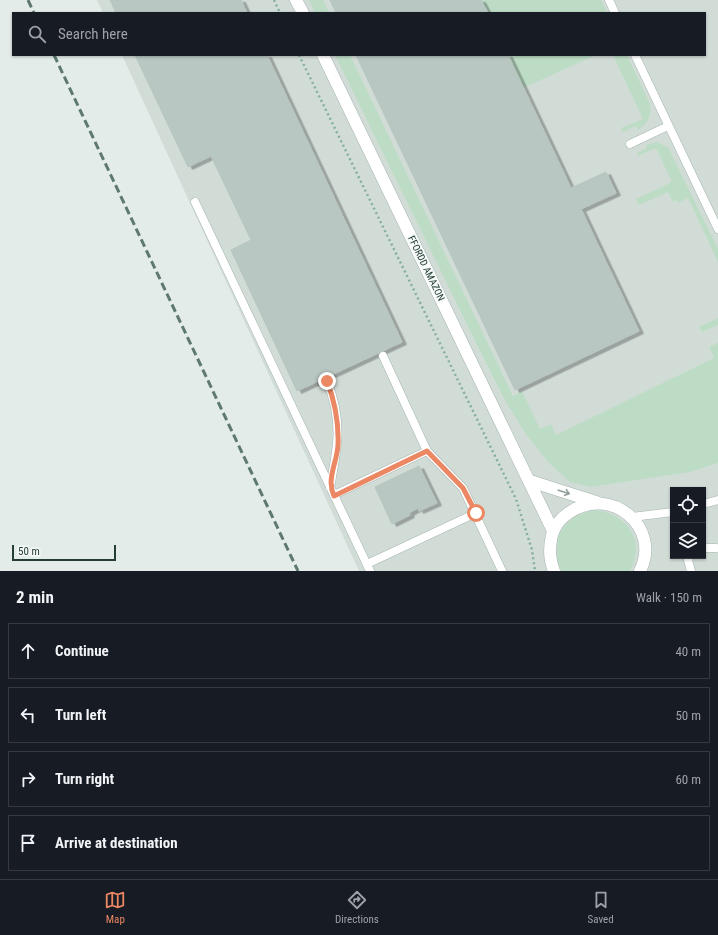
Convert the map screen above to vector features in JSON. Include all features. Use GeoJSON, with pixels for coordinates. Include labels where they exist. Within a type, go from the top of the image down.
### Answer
{"type":"FeatureCollection","features":[{"type":"Feature","properties":{"kind":"street"},"geometry":{"type":"LineString","coordinates":[[296,0],[302,12]]}},
{"type":"Feature","properties":{"kind":"street","name":"FFORDD AMAZON"},"geometry":{"type":"LineString","coordinates":[[323,56],[553,531]]}},
{"type":"Feature","properties":{"kind":"street"},"geometry":{"type":"LineString","coordinates":[[530,481],[597,502],[613,505],[632,518],[641,531],[643,537],[645,548],[644,569]]}},
{"type":"Feature","properties":{"kind":"street"},"geometry":{"type":"LineString","coordinates":[[554,571],[551,564],[549,547],[553,531],[563,517],[581,505],[597,502]]}},
{"type":"Feature","properties":{"kind":"lane"},"geometry":{"type":"LineString","coordinates":[[609,0],[615,12]]}},
{"type":"Feature","properties":{"kind":"lane"},"geometry":{"type":"LineString","coordinates":[[635,56],[718,229]]}},
{"type":"Feature","properties":{"kind":"lane"},"geometry":{"type":"LineString","coordinates":[[630,144],[668,126]]}},
{"type":"Feature","properties":{"kind":"lane"},"geometry":{"type":"LineString","coordinates":[[195,202],[368,568],[476,513]]}},
{"type":"Feature","properties":{"kind":"lane"},"geometry":{"type":"LineString","coordinates":[[383,356],[427,451],[463,488],[502,571]]}},
{"type":"Feature","properties":{"kind":"lane"},"geometry":{"type":"LineString","coordinates":[[327,381],[334,399],[337,420],[338,446],[330,487]]}},
{"type":"Feature","properties":{"kind":"lane"},"geometry":{"type":"LineString","coordinates":[[334,496],[427,451]]}},
{"type":"Feature","properties":{"kind":"lane"},"geometry":{"type":"LineString","coordinates":[[706,503],[718,500]]}},
{"type":"Feature","properties":{"kind":"lane"},"geometry":{"type":"LineString","coordinates":[[632,518],[670,512]]}},
{"type":"Feature","properties":{"kind":"lane"},"geometry":{"type":"LineString","coordinates":[[706,548],[716,548]]}},
{"type":"Feature","properties":{"kind":"lane"},"geometry":{"type":"LineString","coordinates":[[688,559],[691,571]]}},
{"type":"Feature","properties":{"kind":"path"},"geometry":{"type":"LineString","coordinates":[[274,0],[280,12]]}},
{"type":"Feature","properties":{"kind":"path"},"geometry":{"type":"LineString","coordinates":[[300,56],[516,499],[532,550],[535,571]]}},
{"type":"Feature","properties":{"kind":"shaded area"},"geometry":{"type":"Polygon","coordinates":[[[97,0],[718,0],[718,571],[359,571],[122,56],[706,56],[706,12],[103,12],[97,0]]]}},
{"type":"Feature","properties":{"kind":"green space"},"geometry":{"type":"Polygon","coordinates":[[[309,0],[323,0],[329,12],[315,12],[309,0]]]}},
{"type":"Feature","properties":{"kind":"green space"},"geometry":{"type":"Polygon","coordinates":[[[481,0],[601,0],[607,12],[487,12],[481,0]]]}},
{"type":"Feature","properties":{"kind":"green space"},"geometry":{"type":"Polygon","coordinates":[[[335,56],[350,56],[513,396],[522,391],[540,429],[551,424],[556,435],[714,358],[709,347],[718,343],[718,463],[690,472],[590,487],[570,482],[550,464],[526,434],[507,404],[335,56]]]}},
{"type":"Feature","properties":{"kind":"green space"},"geometry":{"type":"Polygon","coordinates":[[[508,56],[594,56],[523,88],[508,56]]]}},
{"type":"Feature","properties":{"kind":"green space"},"geometry":{"type":"Polygon","coordinates":[[[613,56],[627,56],[650,104],[650,116],[644,125],[638,130],[636,126],[623,132],[621,128],[643,119],[613,56]]]}},
{"type":"Feature","properties":{"kind":"green space"},"geometry":{"type":"Polygon","coordinates":[[[657,142],[668,147],[718,249],[718,262],[688,198],[678,203],[677,200],[673,202],[668,192],[639,205],[636,199],[672,182],[656,148],[638,156],[637,153],[647,148],[646,145],[657,142]]]}},
{"type":"Feature","properties":{"kind":"green space"},"geometry":{"type":"Polygon","coordinates":[[[718,318],[718,325],[702,332],[699,327],[718,318]]]}},
{"type":"Feature","properties":{"kind":"green space"},"geometry":{"type":"Polygon","coordinates":[[[594,510],[616,516],[624,522],[630,530],[635,539],[636,549],[635,560],[630,571],[562,571],[557,561],[555,550],[560,532],[566,524],[574,518],[594,510]]]}},
{"type":"Feature","properties":{"kind":"building"},"geometry":{"type":"Polygon","coordinates":[[[110,0],[241,0],[247,12],[116,12],[110,0]]]}},
{"type":"Feature","properties":{"kind":"building"},"geometry":{"type":"Polygon","coordinates":[[[330,0],[481,0],[487,12],[336,12],[330,0]]]}},
{"type":"Feature","properties":{"kind":"building"},"geometry":{"type":"Polygon","coordinates":[[[135,56],[267,56],[402,342],[297,391],[231,250],[251,240],[211,156],[188,167],[135,56]]]}},
{"type":"Feature","properties":{"kind":"building"},"geometry":{"type":"Polygon","coordinates":[[[356,56],[508,56],[571,188],[606,172],[616,193],[581,209],[639,331],[515,390],[356,56]]]}},
{"type":"Feature","properties":{"kind":"building"},"geometry":{"type":"Polygon","coordinates":[[[419,466],[437,503],[419,511],[418,508],[409,513],[410,515],[392,524],[375,487],[419,466]]]}},
{"type":"Feature","properties":{"kind":"railway"},"geometry":{"type":"LineString","coordinates":[[28,0],[34,12]]}},
{"type":"Feature","properties":{"kind":"railway"},"geometry":{"type":"LineString","coordinates":[[54,56],[298,571]]}},
{"type":"Feature","properties":{"kind":"route"},"geometry":{"type":"LineString","coordinates":[[327,381],[334,399],[337,420],[338,446],[330,487],[334,496],[427,451],[463,488],[476,513]]}}]}
